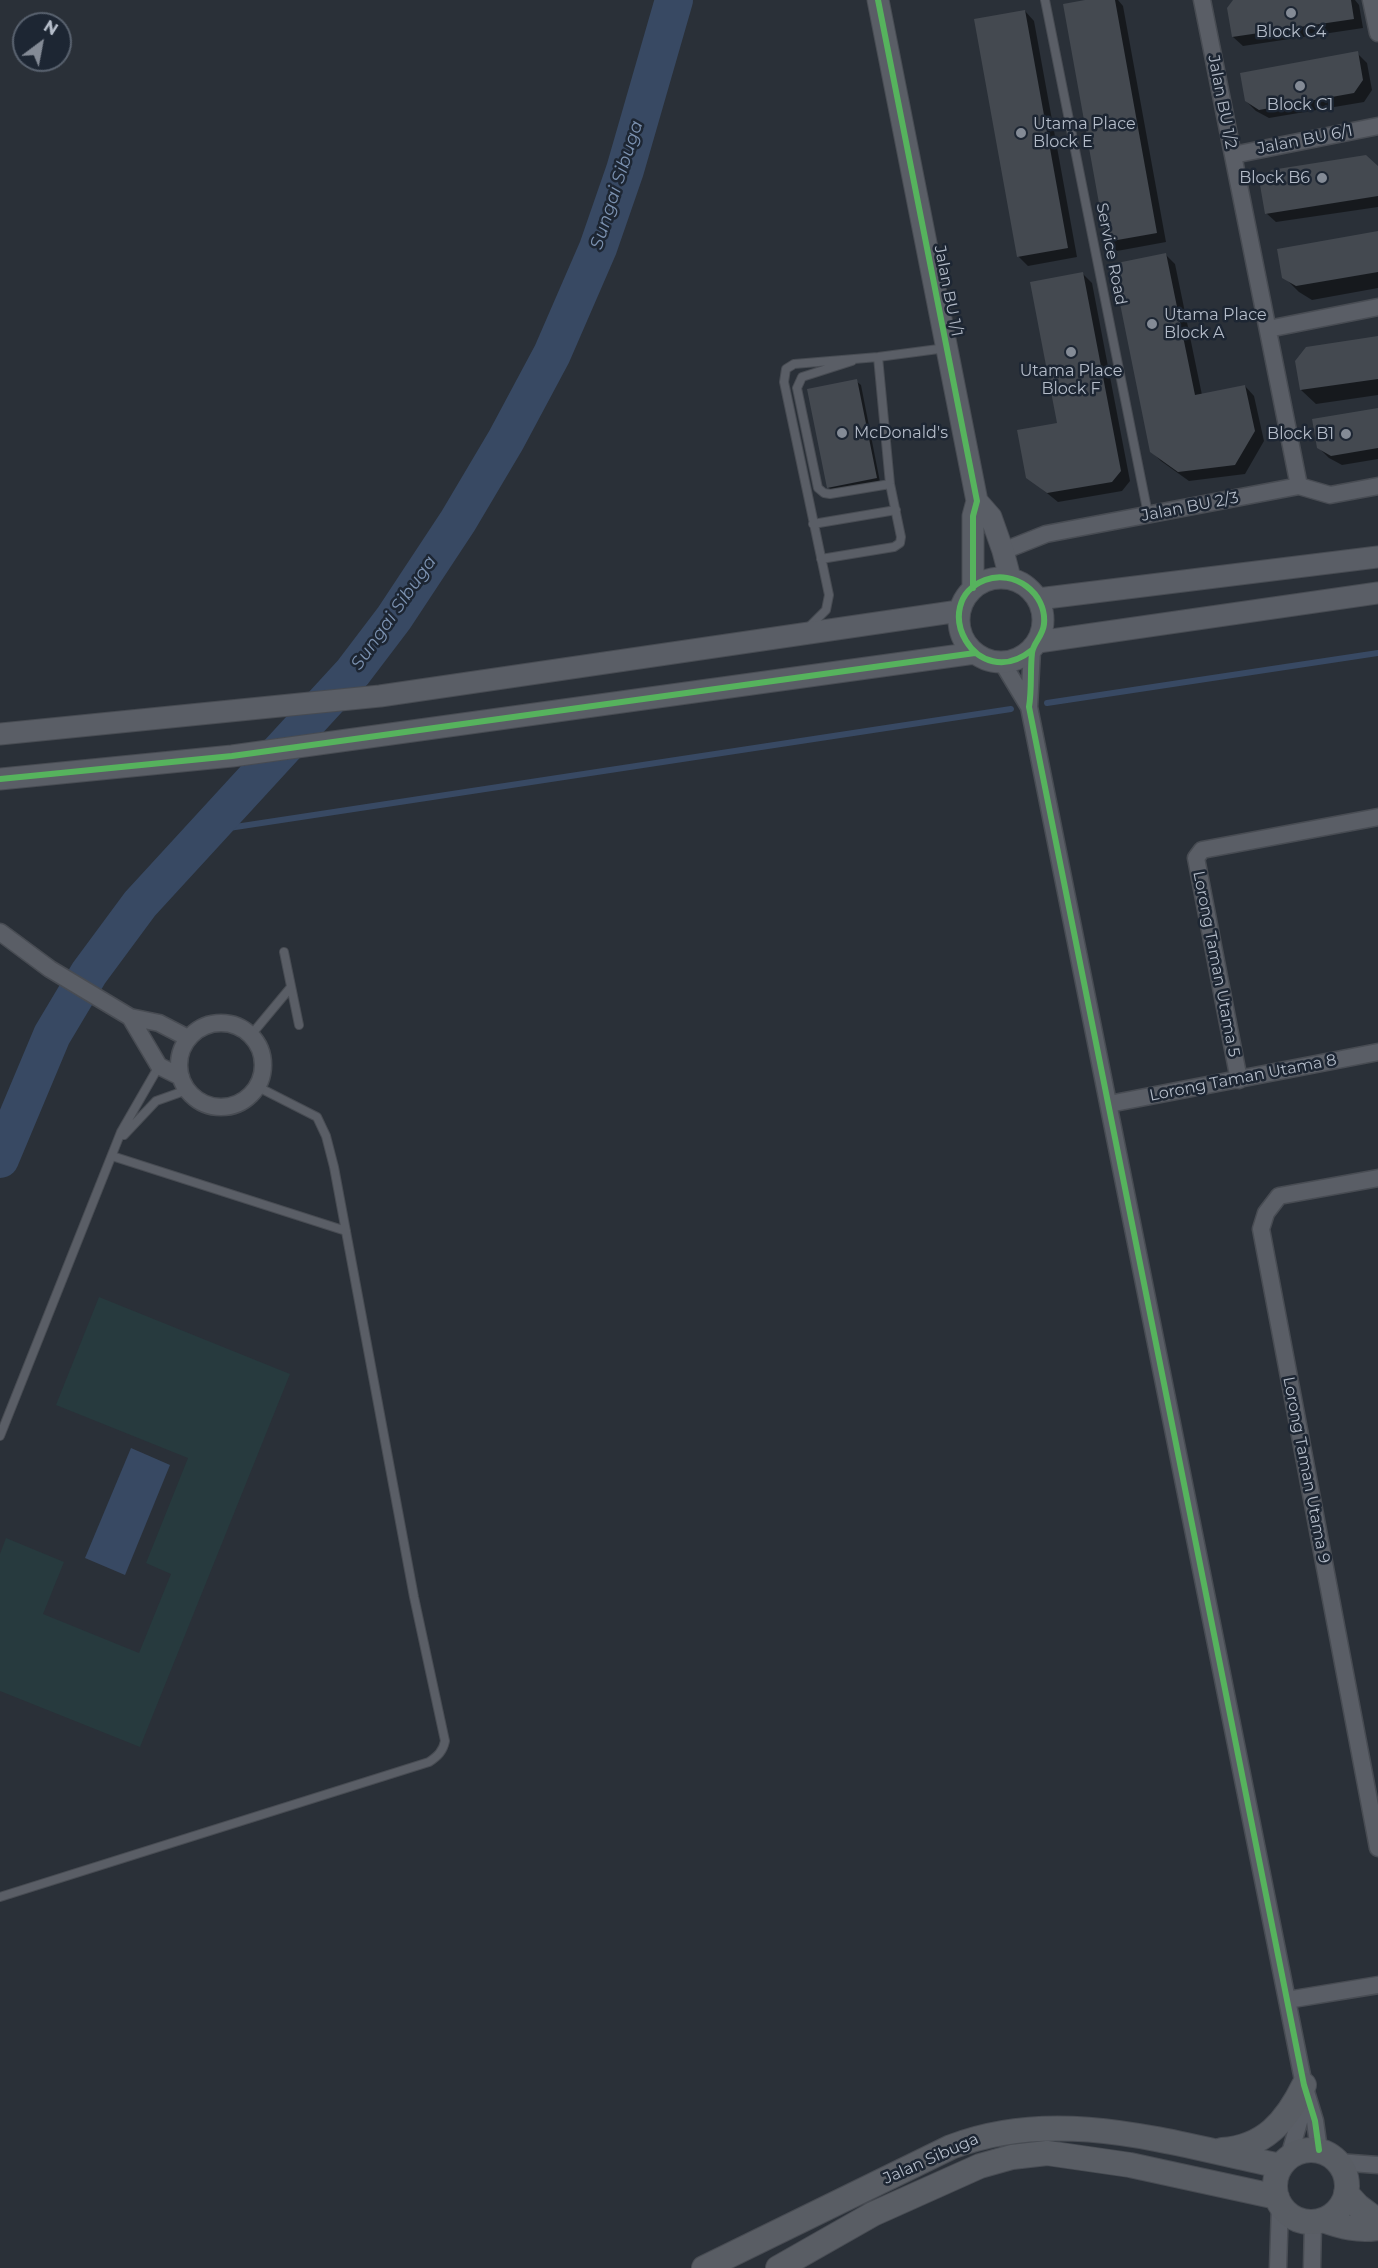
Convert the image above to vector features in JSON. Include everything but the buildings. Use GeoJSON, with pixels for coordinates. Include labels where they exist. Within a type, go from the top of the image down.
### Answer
{"type":"FeatureCollection","features":[{"type":"Feature","properties":{"kind":"main road"},"geometry":{"type":"LineString","coordinates":[[1211,2151],[1237,2149],[1263,2139],[1283,2119],[1305,2091]]}},
{"type":"Feature","properties":{"kind":"main road","name":"Jalan Sibuga"},"geometry":{"type":"LineString","coordinates":[[704,2268],[951,2146],[977,2137],[1011,2130],[1050,2127],[1110,2130],[1211,2151],[1285,2161]]}},
{"type":"Feature","properties":{"kind":"main road"},"geometry":{"type":"LineString","coordinates":[[1318,2221],[1334,2214],[1342,2204],[1347,2182],[1344,2171],[1328,2156],[1298,2152],[1285,2161],[1275,2186],[1279,2201],[1290,2215],[1302,2220],[1362,2230],[1378,2228]]}},
{"type":"Feature","properties":{"kind":"main road","name":"Jalan Sibuga"},"geometry":{"type":"LineString","coordinates":[[778,2268],[873,2214],[980,2166],[1012,2157],[1047,2153],[1130,2165],[1279,2201]]}},
{"type":"Feature","properties":{"kind":"main road"},"geometry":{"type":"LineString","coordinates":[[1346,2193],[1358,2206],[1378,2221]]}},
{"type":"Feature","properties":{"kind":"street","name":"Jalan BU 1/1"},"geometry":{"type":"LineString","coordinates":[[878,0],[977,501],[973,516],[973,588]]}},
{"type":"Feature","properties":{"kind":"street","name":"Jalan BU 1/2"},"geometry":{"type":"LineString","coordinates":[[1202,0],[1299,486]]}},
{"type":"Feature","properties":{"kind":"street"},"geometry":{"type":"LineString","coordinates":[[1371,0],[1378,33]]}},
{"type":"Feature","properties":{"kind":"street","name":"Jalan BU 6/1"},"geometry":{"type":"LineString","coordinates":[[1233,155],[1378,126]]}},
{"type":"Feature","properties":{"kind":"street"},"geometry":{"type":"LineString","coordinates":[[1268,329],[1378,307]]}},
{"type":"Feature","properties":{"kind":"street","name":"Jalan BU 2/3"},"geometry":{"type":"LineString","coordinates":[[1003,551],[1046,534],[1299,486],[1330,495],[1378,486]]}},
{"type":"Feature","properties":{"kind":"street"},"geometry":{"type":"LineString","coordinates":[[977,501],[991,517],[1010,578]]}},
{"type":"Feature","properties":{"kind":"street"},"geometry":{"type":"LineString","coordinates":[[1038,599],[1378,557]]}},
{"type":"Feature","properties":{"kind":"street"},"geometry":{"type":"LineString","coordinates":[[1378,593],[1035,646],[1023,657],[1002,662],[988,660],[975,653],[967,645],[961,634],[959,611],[967,594],[973,588],[990,579],[1010,578],[1031,589],[1043,609],[1044,621],[1035,646],[1029,707],[1305,2091],[1328,2156],[1378,2164]]}},
{"type":"Feature","properties":{"kind":"street"},"geometry":{"type":"LineString","coordinates":[[0,734],[380,696],[959,611]]}},
{"type":"Feature","properties":{"kind":"street"},"geometry":{"type":"LineString","coordinates":[[0,779],[232,756],[975,653]]}},
{"type":"Feature","properties":{"kind":"street"},"geometry":{"type":"LineString","coordinates":[[1002,662],[1029,707]]}},
{"type":"Feature","properties":{"kind":"street","name":"Lorong Taman Utama 5"},"geometry":{"type":"LineString","coordinates":[[1239,1080],[1196,858],[1202,850],[1378,817]]}},
{"type":"Feature","properties":{"kind":"street"},"geometry":{"type":"LineString","coordinates":[[0,932],[50,969],[123,1012],[159,1023],[188,1038]]}},
{"type":"Feature","properties":{"kind":"street"},"geometry":{"type":"LineString","coordinates":[[123,1012],[159,1066],[184,1084],[197,1100],[210,1106],[224,1107],[237,1104],[249,1097],[258,1087],[263,1073],[264,1059],[260,1046],[251,1035],[233,1024],[212,1023],[199,1028],[188,1038],[180,1056],[184,1084]]}},
{"type":"Feature","properties":{"kind":"street","name":"Lorong Taman Utama 8"},"geometry":{"type":"LineString","coordinates":[[1108,1104],[1378,1052]]}},
{"type":"Feature","properties":{"kind":"street","name":"Lorong Taman Utama 9"},"geometry":{"type":"LineString","coordinates":[[1378,1178],[1280,1196],[1266,1213],[1261,1229],[1378,1848]]}},
{"type":"Feature","properties":{"kind":"street"},"geometry":{"type":"LineString","coordinates":[[1287,2000],[1378,1985]]}},
{"type":"Feature","properties":{"kind":"street"},"geometry":{"type":"LineString","coordinates":[[1285,2161],[1305,2091]]}},
{"type":"Feature","properties":{"kind":"street"},"geometry":{"type":"LineString","coordinates":[[1278,2268],[1279,2201]]}},
{"type":"Feature","properties":{"kind":"street"},"geometry":{"type":"LineString","coordinates":[[1312,2268],[1318,2221]]}},
{"type":"Feature","properties":{"kind":"lane","name":"Service Road"},"geometry":{"type":"LineString","coordinates":[[1045,0],[1148,514]]}},
{"type":"Feature","properties":{"kind":"lane"},"geometry":{"type":"LineString","coordinates":[[800,635],[826,610],[829,595],[784,382],[786,369],[794,364],[878,357],[946,348]]}},
{"type":"Feature","properties":{"kind":"lane"},"geometry":{"type":"LineString","coordinates":[[864,357],[802,377],[797,388],[799,399],[818,488],[830,494],[890,484]]}},
{"type":"Feature","properties":{"kind":"lane"},"geometry":{"type":"LineString","coordinates":[[820,559],[894,547],[900,543],[901,537],[890,484],[878,357]]}},
{"type":"Feature","properties":{"kind":"lane"},"geometry":{"type":"LineString","coordinates":[[813,524],[896,510]]}},
{"type":"Feature","properties":{"kind":"lane"},"geometry":{"type":"LineString","coordinates":[[284,952],[299,1025]]}},
{"type":"Feature","properties":{"kind":"lane"},"geometry":{"type":"LineString","coordinates":[[251,1035],[291,987]]}},
{"type":"Feature","properties":{"kind":"lane"},"geometry":{"type":"LineString","coordinates":[[0,1436],[121,1132],[159,1066]]}},
{"type":"Feature","properties":{"kind":"lane"},"geometry":{"type":"LineString","coordinates":[[117,1145],[156,1101],[184,1084]]}},
{"type":"Feature","properties":{"kind":"lane"},"geometry":{"type":"LineString","coordinates":[[0,1897],[429,1762],[441,1752],[445,1741],[414,1597],[346,1231],[326,1136],[317,1117],[258,1087]]}},
{"type":"Feature","properties":{"kind":"lane"},"geometry":{"type":"LineString","coordinates":[[112,1156],[346,1231]]}},
{"type":"Feature","properties":{"kind":"green space"},"geometry":{"type":"Polygon","coordinates":[[[99,1297],[290,1374],[140,1747],[0,1691],[0,1554],[6,1538],[64,1562],[43,1614],[139,1653],[171,1574],[146,1563],[188,1458],[56,1405],[99,1297]]]}},
{"type":"Feature","properties":{"kind":"water"},"geometry":{"type":"Polygon","coordinates":[[[131,1448],[170,1465],[125,1575],[85,1558],[131,1448]]]}},
{"type":"Feature","properties":{"kind":"waterway","name":"Sungai Sibuga"},"geometry":{"type":"LineString","coordinates":[[0,1159],[52,1035],[89,973],[140,904],[353,672],[394,618],[458,521],[506,440],[552,354],[598,248],[625,170],[674,0]]}},
{"type":"Feature","properties":{"kind":"waterway"},"geometry":{"type":"LineString","coordinates":[[1047,703],[1378,653]]}},
{"type":"Feature","properties":{"kind":"waterway"},"geometry":{"type":"LineString","coordinates":[[209,831],[1011,709]]}},
{"type":"Feature","properties":{"kind":"cycle path"},"geometry":{"type":"LineString","coordinates":[[878,0],[977,501],[973,516],[973,588]]}},
{"type":"Feature","properties":{"kind":"cycle path"},"geometry":{"type":"LineString","coordinates":[[1032,650],[1012,661],[993,661],[977,654],[966,640],[960,624],[960,607],[968,591],[985,580],[996,577],[1007,578],[1026,586],[1040,602],[1044,613],[1043,628],[1032,653],[1029,707],[1304,2085],[1315,2121],[1319,2150]]}},
{"type":"Feature","properties":{"kind":"cycle path"},"geometry":{"type":"LineString","coordinates":[[0,779],[232,756],[975,653]]}},
{"type":"Feature","properties":{"kind":"place","name":"Block C4"},"geometry":{"type":"Point","coordinates":[1291,13]}},
{"type":"Feature","properties":{"kind":"place","name":"Block C1"},"geometry":{"type":"Point","coordinates":[1300,86]}},
{"type":"Feature","properties":{"kind":"place","name":"Utama Place Block E"},"geometry":{"type":"Point","coordinates":[1021,133]}},
{"type":"Feature","properties":{"kind":"place","name":"Block B6"},"geometry":{"type":"Point","coordinates":[1322,178]}},
{"type":"Feature","properties":{"kind":"place","name":"Utama Place Block A"},"geometry":{"type":"Point","coordinates":[1152,324]}},
{"type":"Feature","properties":{"kind":"place","name":"Utama Place Block F"},"geometry":{"type":"Point","coordinates":[1071,352]}},
{"type":"Feature","properties":{"kind":"place","name":"McDonald's"},"geometry":{"type":"Point","coordinates":[842,433]}},
{"type":"Feature","properties":{"kind":"place","name":"Block B1"},"geometry":{"type":"Point","coordinates":[1346,434]}}]}
